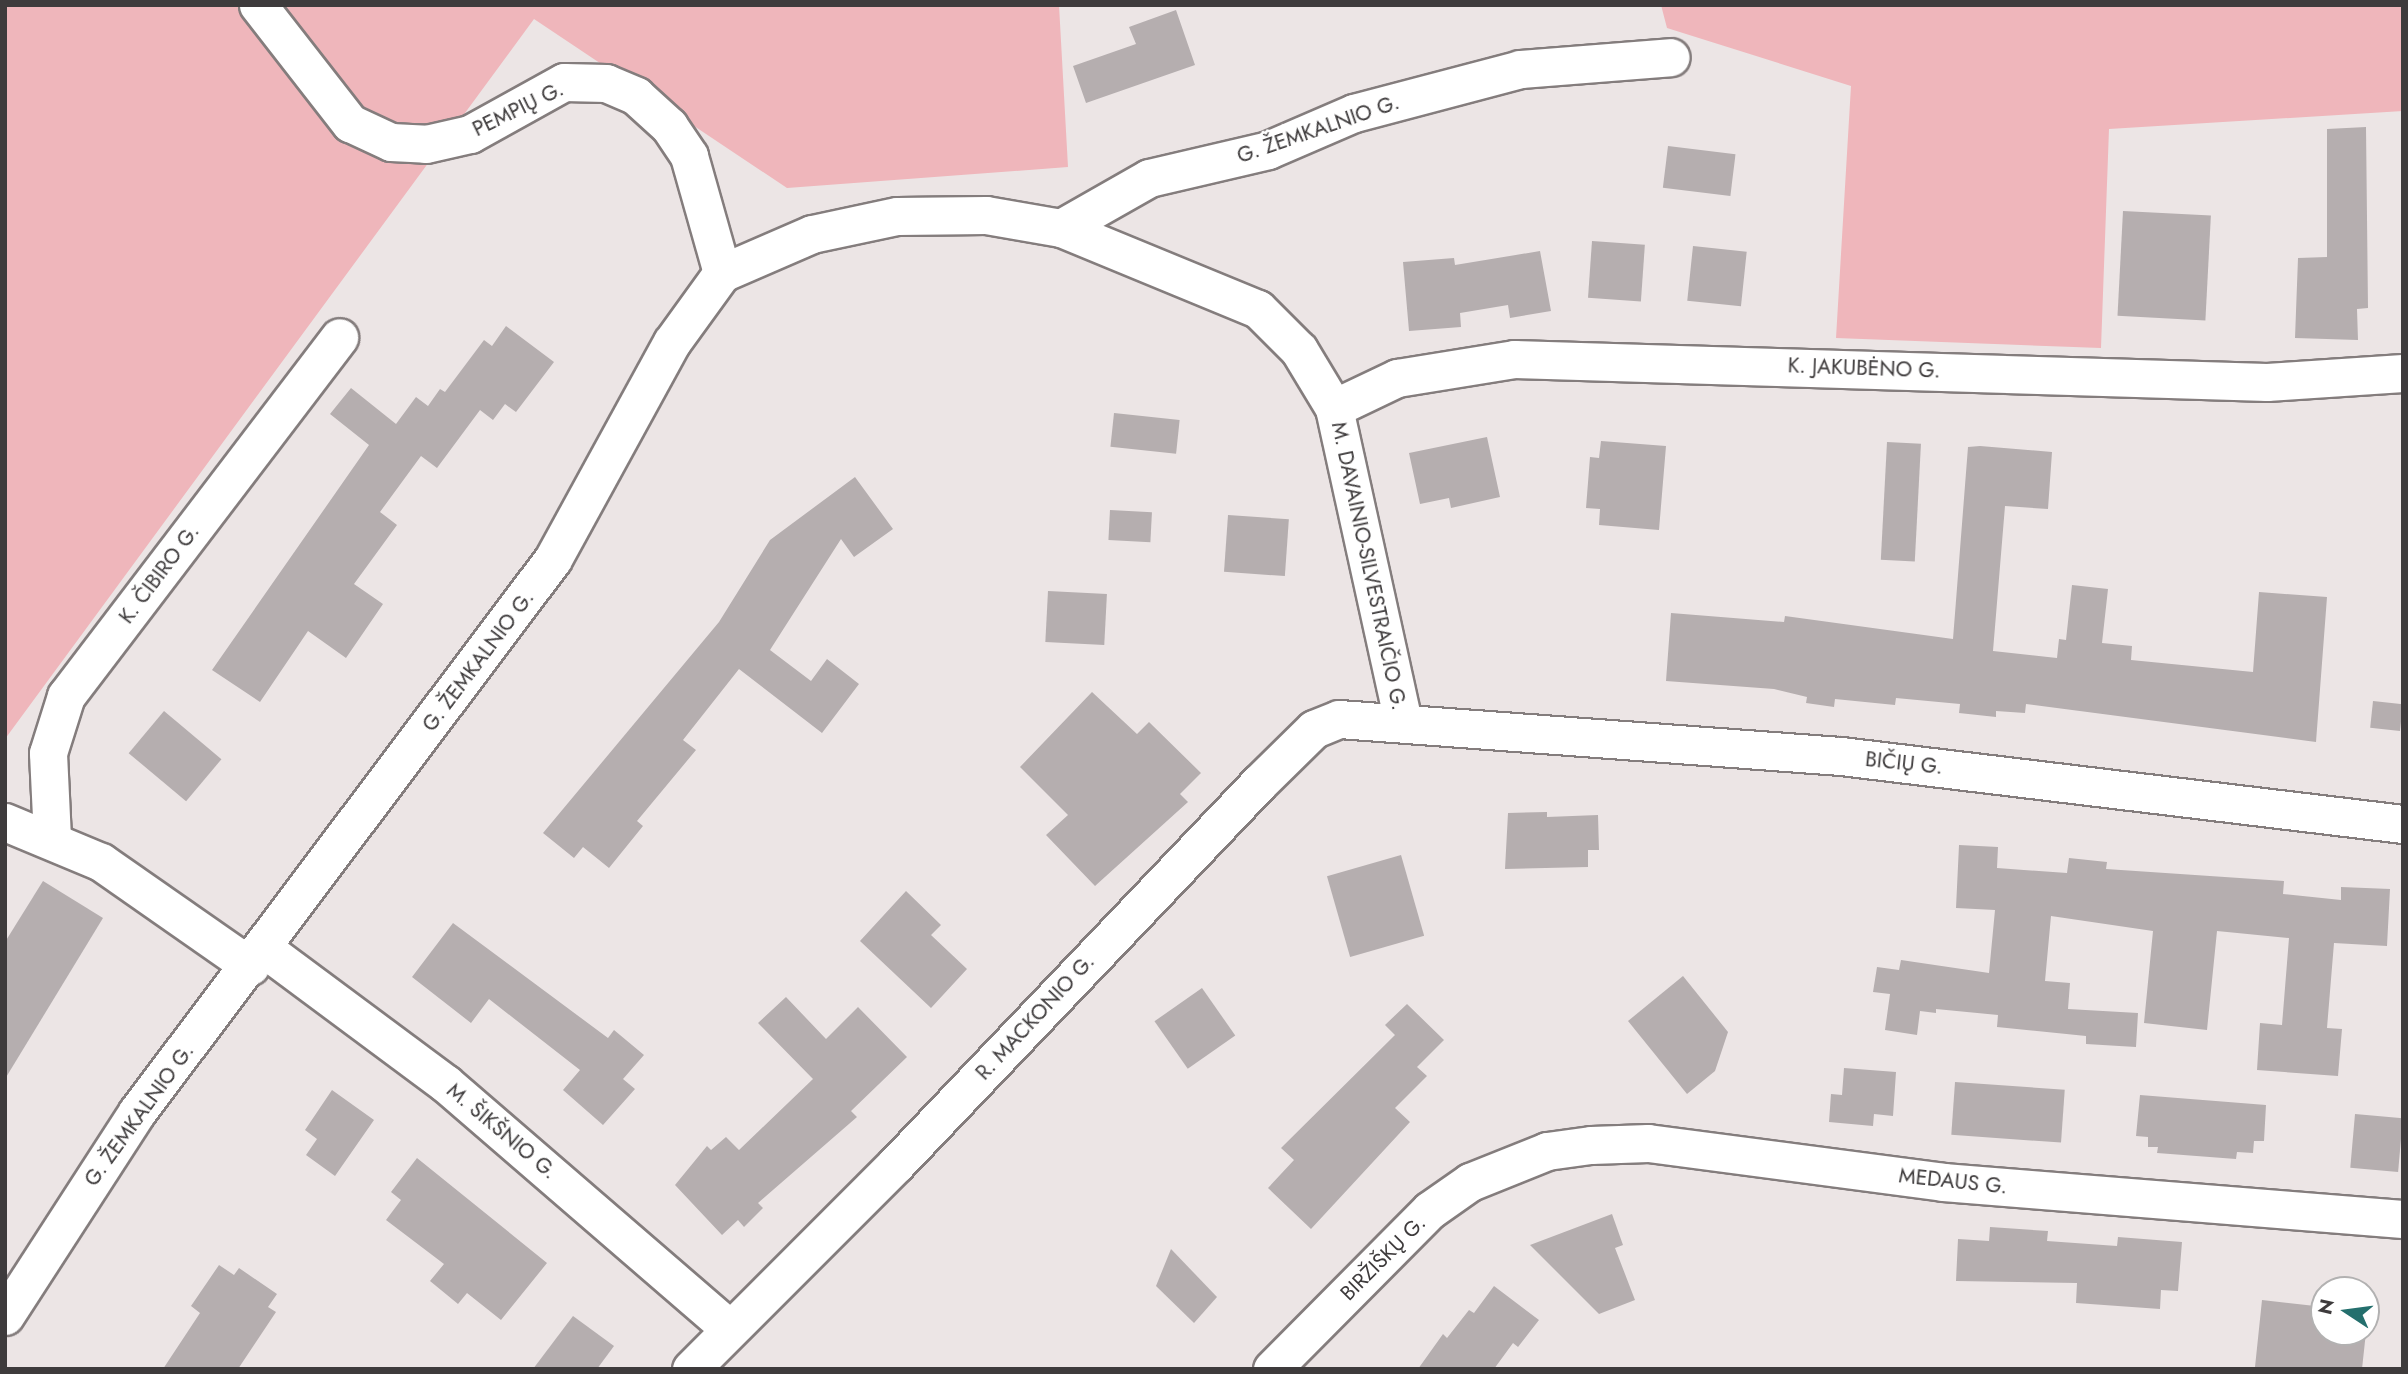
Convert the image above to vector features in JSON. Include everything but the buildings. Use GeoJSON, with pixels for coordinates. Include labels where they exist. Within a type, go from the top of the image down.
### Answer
{"type":"FeatureCollection","features":[{"type":"Feature","properties":{"kind":"street","name":"PEMPIŲ G."},"geometry":{"type":"LineString","coordinates":[[258,5],[350,123],[391,142],[426,144],[470,134],[564,82],[606,83],[636,96],[668,126],[689,156],[722,273]]}},
{"type":"Feature","properties":{"kind":"street","name":"G. ŽEMKALNIO G."},"geometry":{"type":"LineString","coordinates":[[1061,228],[1149,178],[1268,150],[1353,113],[1520,69],[1671,57]]}},
{"type":"Feature","properties":{"kind":"street"},"geometry":{"type":"LineString","coordinates":[[722,273],[812,234],[897,216],[986,215],[1061,228],[1258,309],[1299,349],[1334,408]]}},
{"type":"Feature","properties":{"kind":"street","name":"G. ŽEMKALNIO G."},"geometry":{"type":"LineString","coordinates":[[5,1316],[137,1112],[553,559],[672,342],[722,273]]}},
{"type":"Feature","properties":{"kind":"street","name":"K. ČIBIRO G."},"geometry":{"type":"LineString","coordinates":[[51,838],[48,753],[66,696],[339,337]]}},
{"type":"Feature","properties":{"kind":"street","name":"K. JAKUBĖNO G."},"geometry":{"type":"LineString","coordinates":[[1334,408],[1397,378],[1514,359],[2267,382],[2403,373]]}},
{"type":"Feature","properties":{"kind":"street","name":"M. DAVAINIO-SILVESTRAIČIO G."},"geometry":{"type":"LineString","coordinates":[[1334,408],[1403,723]]}},
{"type":"Feature","properties":{"kind":"street","name":"R. MACKONIO G."},"geometry":{"type":"LineString","coordinates":[[691,1369],[897,1164],[1314,729],[1339,719],[1403,723]]}},
{"type":"Feature","properties":{"kind":"street","name":"BIČIŲ G."},"geometry":{"type":"LineString","coordinates":[[1403,723],[1841,756],[2403,824]]}},
{"type":"Feature","properties":{"kind":"street","name":"M. ŠIKŠNIO G."},"geometry":{"type":"LineString","coordinates":[[5,822],[51,838],[144,888],[256,957],[445,1083],[730,1329]]}},
{"type":"Feature","properties":{"kind":"street","name":"MEDAUS G."},"geometry":{"type":"LineString","coordinates":[[1507,1166],[1547,1151],[1648,1143],[1942,1182],[2403,1219]]}},
{"type":"Feature","properties":{"kind":"street","name":"BIRŽIŠKŲ G."},"geometry":{"type":"LineString","coordinates":[[1272,1369],[1430,1210],[1470,1182],[1507,1166]]}},
{"type":"Feature","properties":{"kind":"shaded area"},"geometry":{"type":"Polygon","coordinates":[[[5,5],[1059,5],[1068,167],[787,188],[534,19],[5,739],[5,5]]]}},
{"type":"Feature","properties":{"kind":"shaded area"},"geometry":{"type":"Polygon","coordinates":[[[1661,5],[2403,5],[2403,111],[2109,129],[2101,348],[1836,338],[1851,86],[1667,28],[1661,5]]]}}]}
